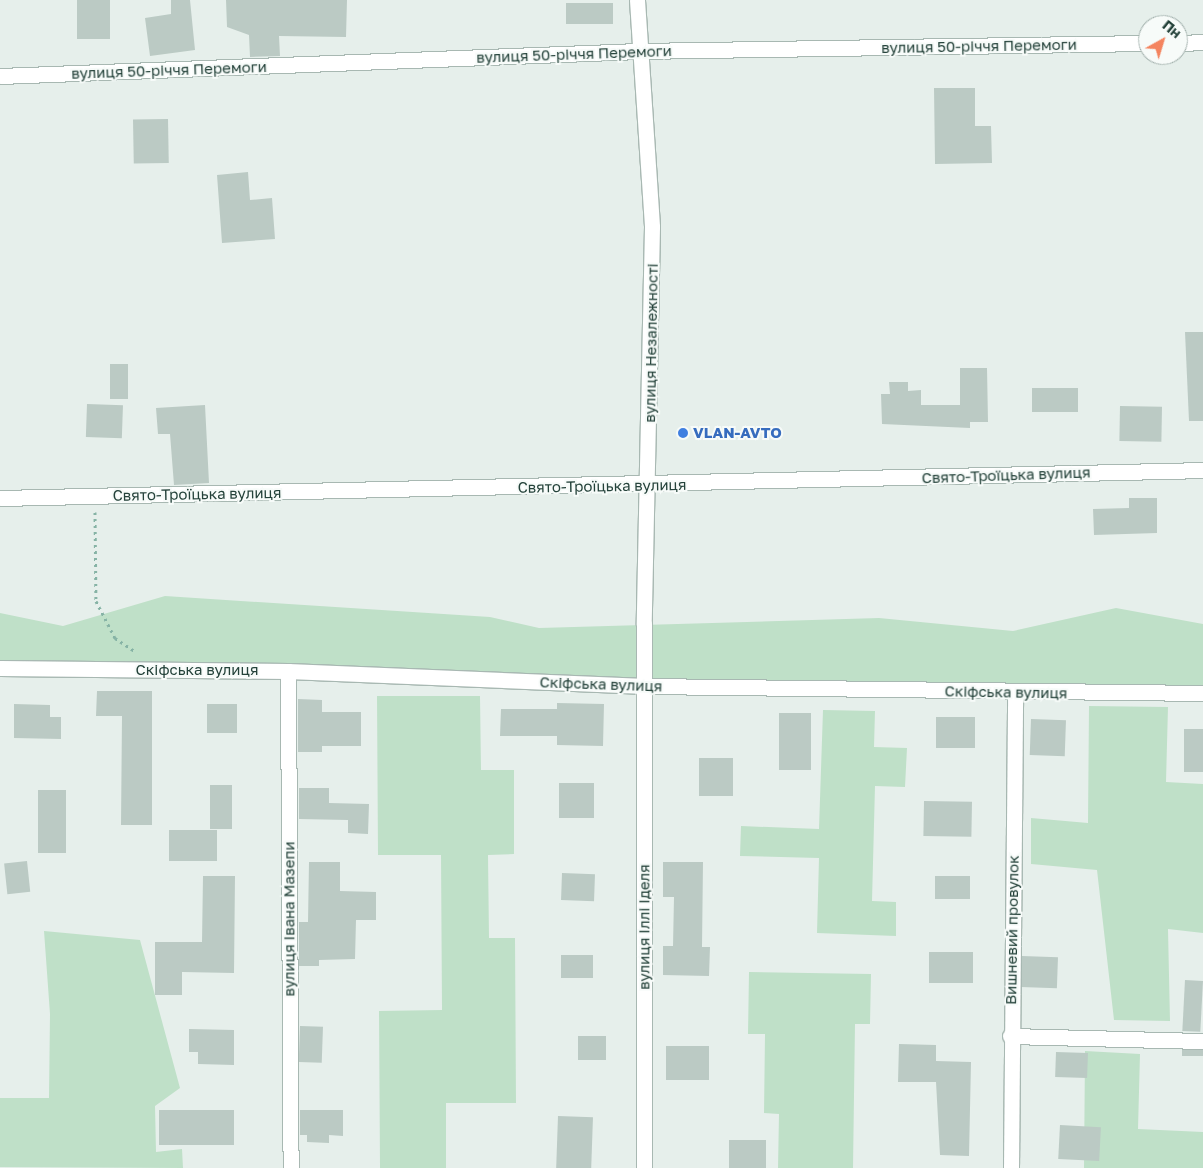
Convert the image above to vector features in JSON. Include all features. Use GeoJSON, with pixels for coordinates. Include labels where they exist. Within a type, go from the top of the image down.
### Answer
{"type":"FeatureCollection","features":[{"type":"Feature","properties":{"kind":"street","name":"вулиця Незалежності"},"geometry":{"type":"LineString","coordinates":[[637,0],[638,51],[652,227],[646,686]]}},
{"type":"Feature","properties":{"kind":"street"},"geometry":{"type":"LineString","coordinates":[[1188,43],[1203,42]]}},
{"type":"Feature","properties":{"kind":"street","name":"вулиця 50-річчя Перемоги"},"geometry":{"type":"LineString","coordinates":[[0,76],[638,51],[1138,43]]}},
{"type":"Feature","properties":{"kind":"street","name":"Свято-Троїцька вулиця"},"geometry":{"type":"LineString","coordinates":[[0,498],[650,485],[1203,470]]}},
{"type":"Feature","properties":{"kind":"street","name":"Скіфська вулиця"},"geometry":{"type":"LineString","coordinates":[[0,668],[288,671],[646,686],[1015,693],[1203,693]]}},
{"type":"Feature","properties":{"kind":"street","name":"вулиця Івана Мазепи"},"geometry":{"type":"LineString","coordinates":[[288,671],[291,1168]]}},
{"type":"Feature","properties":{"kind":"street","name":"вулиця Іллі Іделя"},"geometry":{"type":"LineString","coordinates":[[644,1168],[646,686]]}},
{"type":"Feature","properties":{"kind":"street","name":"Вишневий провулок"},"geometry":{"type":"LineString","coordinates":[[1011,1168],[1010,1036],[1015,693]]}},
{"type":"Feature","properties":{"kind":"street"},"geometry":{"type":"LineString","coordinates":[[1010,1036],[1203,1041]]}},
{"type":"Feature","properties":{"kind":"path"},"geometry":{"type":"LineString","coordinates":[[96,496],[96,601],[115,638],[161,670]]}},
{"type":"Feature","properties":{"kind":"green space"},"geometry":{"type":"Polygon","coordinates":[[[165,596],[490,617],[539,628],[879,618],[1013,631],[1116,608],[1203,624],[1203,693],[0,668],[0,613],[63,626],[165,596]]]}},
{"type":"Feature","properties":{"kind":"green space"},"geometry":{"type":"Polygon","coordinates":[[[377,696],[480,696],[481,770],[514,770],[514,854],[488,855],[489,938],[515,938],[516,1103],[446,1103],[446,1168],[380,1168],[379,1011],[442,1010],[441,855],[378,855],[377,696]]]}},
{"type":"Feature","properties":{"kind":"green space"},"geometry":{"type":"Polygon","coordinates":[[[1089,706],[1168,707],[1166,782],[1203,784],[1203,933],[1168,929],[1170,1021],[1114,1020],[1097,870],[1031,864],[1031,818],[1088,823],[1089,706]]]}},
{"type":"Feature","properties":{"kind":"green space"},"geometry":{"type":"Polygon","coordinates":[[[823,710],[875,711],[874,747],[907,748],[905,787],[875,786],[872,901],[896,902],[896,936],[817,933],[819,858],[740,856],[741,826],[819,829],[823,710]]]}},
{"type":"Feature","properties":{"kind":"green space"},"geometry":{"type":"Polygon","coordinates":[[[44,931],[140,940],[180,1088],[155,1106],[156,1152],[182,1149],[183,1168],[0,1167],[0,1098],[49,1098],[50,1014],[44,931]]]}},
{"type":"Feature","properties":{"kind":"green space"},"geometry":{"type":"Polygon","coordinates":[[[749,972],[871,974],[870,1024],[855,1024],[853,1168],[778,1168],[779,1114],[764,1113],[765,1034],[748,1034],[749,972]]]}},
{"type":"Feature","properties":{"kind":"green space"},"geometry":{"type":"Polygon","coordinates":[[[1085,1051],[1140,1054],[1138,1129],[1203,1132],[1203,1168],[1084,1168],[1085,1051]]]}},
{"type":"Feature","properties":{"kind":"building"},"geometry":{"type":"Polygon","coordinates":[[[77,0],[110,0],[110,39],[77,39],[77,0]]]}},
{"type":"Feature","properties":{"kind":"building"},"geometry":{"type":"Polygon","coordinates":[[[171,0],[190,0],[195,50],[150,56],[145,18],[171,14],[171,0]]]}},
{"type":"Feature","properties":{"kind":"building"},"geometry":{"type":"Polygon","coordinates":[[[226,0],[347,0],[346,37],[279,36],[280,56],[250,57],[249,35],[227,27],[226,0]]]}},
{"type":"Feature","properties":{"kind":"building"},"geometry":{"type":"Polygon","coordinates":[[[566,3],[613,3],[613,24],[566,24],[566,3]]]}},
{"type":"Feature","properties":{"kind":"building"},"geometry":{"type":"Polygon","coordinates":[[[934,88],[975,88],[975,126],[991,126],[992,163],[935,164],[934,88]]]}},
{"type":"Feature","properties":{"kind":"building"},"geometry":{"type":"Polygon","coordinates":[[[168,119],[169,163],[134,164],[133,120],[168,119]]]}},
{"type":"Feature","properties":{"kind":"building"},"geometry":{"type":"Polygon","coordinates":[[[248,172],[250,200],[272,198],[275,239],[222,243],[217,175],[248,172]]]}},
{"type":"Feature","properties":{"kind":"building"},"geometry":{"type":"Polygon","coordinates":[[[1185,332],[1203,332],[1203,421],[1189,421],[1185,332]]]}},
{"type":"Feature","properties":{"kind":"building"},"geometry":{"type":"Polygon","coordinates":[[[110,364],[128,364],[128,399],[110,399],[110,364]]]}},
{"type":"Feature","properties":{"kind":"building"},"geometry":{"type":"Polygon","coordinates":[[[960,368],[987,368],[988,422],[970,422],[970,428],[882,424],[881,394],[890,394],[889,382],[908,382],[908,391],[921,390],[921,405],[960,405],[960,368]]]}},
{"type":"Feature","properties":{"kind":"building"},"geometry":{"type":"Polygon","coordinates":[[[1032,388],[1078,388],[1078,412],[1032,412],[1032,388]]]}},
{"type":"Feature","properties":{"kind":"building"},"geometry":{"type":"Polygon","coordinates":[[[87,404],[123,405],[122,438],[86,437],[87,404]]]}},
{"type":"Feature","properties":{"kind":"building"},"geometry":{"type":"Polygon","coordinates":[[[205,405],[209,483],[174,485],[170,434],[158,434],[156,408],[205,405]]]}},
{"type":"Feature","properties":{"kind":"building"},"geometry":{"type":"Polygon","coordinates":[[[1120,406],[1162,407],[1161,442],[1119,441],[1120,406]]]}},
{"type":"Feature","properties":{"kind":"building"},"geometry":{"type":"Polygon","coordinates":[[[1129,498],[1157,498],[1157,533],[1094,535],[1093,509],[1129,508],[1129,498]]]}},
{"type":"Feature","properties":{"kind":"building"},"geometry":{"type":"Polygon","coordinates":[[[97,691],[152,691],[152,825],[121,825],[122,716],[96,716],[97,691]]]}},
{"type":"Feature","properties":{"kind":"building"},"geometry":{"type":"Polygon","coordinates":[[[298,699],[322,700],[322,712],[361,712],[361,746],[322,746],[322,752],[298,752],[298,699]]]}},
{"type":"Feature","properties":{"kind":"building"},"geometry":{"type":"Polygon","coordinates":[[[557,703],[604,704],[603,746],[557,745],[557,736],[500,736],[501,709],[557,709],[557,703]]]}},
{"type":"Feature","properties":{"kind":"building"},"geometry":{"type":"Polygon","coordinates":[[[14,704],[50,705],[50,717],[61,717],[61,739],[14,738],[14,704]]]}},
{"type":"Feature","properties":{"kind":"building"},"geometry":{"type":"Polygon","coordinates":[[[207,704],[237,704],[237,733],[207,733],[207,704]]]}},
{"type":"Feature","properties":{"kind":"building"},"geometry":{"type":"Polygon","coordinates":[[[779,713],[811,713],[811,770],[779,770],[779,713]]]}},
{"type":"Feature","properties":{"kind":"building"},"geometry":{"type":"Polygon","coordinates":[[[936,717],[975,717],[975,748],[936,748],[936,717]]]}},
{"type":"Feature","properties":{"kind":"building"},"geometry":{"type":"Polygon","coordinates":[[[1031,719],[1066,720],[1065,756],[1030,755],[1031,719]]]}},
{"type":"Feature","properties":{"kind":"building"},"geometry":{"type":"Polygon","coordinates":[[[1184,729],[1203,729],[1203,772],[1184,772],[1184,729]]]}},
{"type":"Feature","properties":{"kind":"building"},"geometry":{"type":"Polygon","coordinates":[[[699,758],[733,758],[733,796],[699,796],[699,758]]]}},
{"type":"Feature","properties":{"kind":"building"},"geometry":{"type":"Polygon","coordinates":[[[559,783],[594,783],[594,818],[559,818],[559,783]]]}},
{"type":"Feature","properties":{"kind":"building"},"geometry":{"type":"Polygon","coordinates":[[[210,785],[232,785],[232,829],[210,829],[210,785]]]}},
{"type":"Feature","properties":{"kind":"building"},"geometry":{"type":"Polygon","coordinates":[[[299,788],[329,788],[329,803],[369,804],[368,834],[348,833],[348,820],[299,819],[299,788]]]}},
{"type":"Feature","properties":{"kind":"building"},"geometry":{"type":"Polygon","coordinates":[[[38,790],[66,790],[66,853],[38,853],[38,790]]]}},
{"type":"Feature","properties":{"kind":"building"},"geometry":{"type":"Polygon","coordinates":[[[924,801],[972,802],[971,837],[923,836],[924,801]]]}},
{"type":"Feature","properties":{"kind":"building"},"geometry":{"type":"Polygon","coordinates":[[[169,830],[217,830],[217,861],[169,861],[169,830]]]}},
{"type":"Feature","properties":{"kind":"building"},"geometry":{"type":"Polygon","coordinates":[[[27,861],[30,892],[7,894],[4,863],[27,861]]]}},
{"type":"Feature","properties":{"kind":"building"},"geometry":{"type":"Polygon","coordinates":[[[309,862],[340,862],[340,891],[376,892],[376,920],[356,920],[355,959],[319,960],[319,966],[299,966],[299,922],[308,922],[309,862]]]}},
{"type":"Feature","properties":{"kind":"building"},"geometry":{"type":"Polygon","coordinates":[[[663,862],[703,862],[702,947],[710,947],[709,976],[663,975],[663,946],[673,946],[674,897],[663,897],[663,862]]]}},
{"type":"Feature","properties":{"kind":"building"},"geometry":{"type":"Polygon","coordinates":[[[562,873],[595,874],[594,901],[561,900],[562,873]]]}},
{"type":"Feature","properties":{"kind":"building"},"geometry":{"type":"Polygon","coordinates":[[[203,876],[235,876],[234,973],[182,972],[182,995],[155,995],[155,942],[202,942],[203,876]]]}},
{"type":"Feature","properties":{"kind":"building"},"geometry":{"type":"Polygon","coordinates":[[[935,876],[970,876],[970,899],[935,899],[935,876]]]}},
{"type":"Feature","properties":{"kind":"building"},"geometry":{"type":"Polygon","coordinates":[[[929,952],[973,952],[973,983],[929,983],[929,952]]]}},
{"type":"Feature","properties":{"kind":"building"},"geometry":{"type":"Polygon","coordinates":[[[561,955],[593,955],[593,978],[561,978],[561,955]]]}},
{"type":"Feature","properties":{"kind":"building"},"geometry":{"type":"Polygon","coordinates":[[[1022,956],[1058,957],[1057,988],[1021,987],[1022,956]]]}},
{"type":"Feature","properties":{"kind":"building"},"geometry":{"type":"Polygon","coordinates":[[[1185,980],[1203,981],[1200,1032],[1182,1031],[1185,980]]]}},
{"type":"Feature","properties":{"kind":"building"},"geometry":{"type":"Polygon","coordinates":[[[300,1026],[323,1027],[322,1063],[299,1062],[300,1026]]]}},
{"type":"Feature","properties":{"kind":"building"},"geometry":{"type":"Polygon","coordinates":[[[189,1029],[234,1030],[234,1065],[198,1064],[198,1052],[189,1052],[189,1029]]]}},
{"type":"Feature","properties":{"kind":"building"},"geometry":{"type":"Polygon","coordinates":[[[578,1036],[606,1036],[606,1060],[578,1060],[578,1036]]]}},
{"type":"Feature","properties":{"kind":"building"},"geometry":{"type":"Polygon","coordinates":[[[899,1044],[936,1045],[936,1061],[971,1062],[969,1156],[940,1155],[936,1082],[898,1082],[899,1044]]]}},
{"type":"Feature","properties":{"kind":"building"},"geometry":{"type":"Polygon","coordinates":[[[666,1046],[709,1046],[709,1080],[666,1080],[666,1046]]]}},
{"type":"Feature","properties":{"kind":"building"},"geometry":{"type":"Polygon","coordinates":[[[1182,1050],[1203,1050],[1203,1056],[1182,1056],[1182,1050]]]}},
{"type":"Feature","properties":{"kind":"building"},"geometry":{"type":"Polygon","coordinates":[[[1056,1052],[1088,1053],[1087,1078],[1055,1077],[1056,1052]]]}},
{"type":"Feature","properties":{"kind":"building"},"geometry":{"type":"Polygon","coordinates":[[[159,1110],[234,1110],[234,1145],[159,1145],[159,1110]]]}},
{"type":"Feature","properties":{"kind":"building"},"geometry":{"type":"Polygon","coordinates":[[[300,1110],[343,1110],[343,1136],[329,1135],[329,1143],[307,1142],[307,1135],[300,1135],[300,1110]]]}},
{"type":"Feature","properties":{"kind":"building"},"geometry":{"type":"Polygon","coordinates":[[[558,1116],[593,1117],[591,1168],[556,1168],[558,1116]]]}},
{"type":"Feature","properties":{"kind":"building"},"geometry":{"type":"Polygon","coordinates":[[[1060,1125],[1101,1127],[1099,1161],[1058,1159],[1060,1125]]]}},
{"type":"Feature","properties":{"kind":"building"},"geometry":{"type":"Polygon","coordinates":[[[729,1140],[766,1140],[766,1168],[729,1168],[729,1140]]]}},
{"type":"Feature","properties":{"kind":"place","name":"VLAN-AVTO"},"geometry":{"type":"Point","coordinates":[683,433]}}]}
